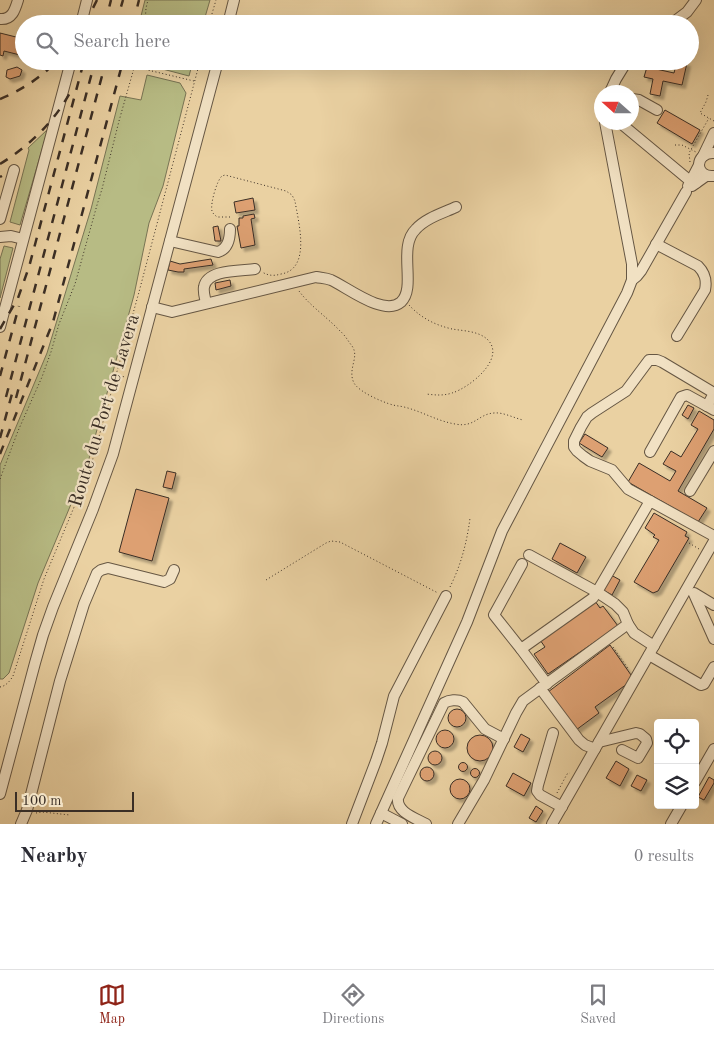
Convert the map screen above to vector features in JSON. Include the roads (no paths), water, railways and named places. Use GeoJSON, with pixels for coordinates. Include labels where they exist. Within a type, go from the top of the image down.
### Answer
{"type":"FeatureCollection","features":[{"type":"Feature","properties":{"kind":"street"},"geometry":{"type":"LineString","coordinates":[[0,19],[5,19],[13,14],[18,0]]}},
{"type":"Feature","properties":{"kind":"street"},"geometry":{"type":"LineString","coordinates":[[83,15],[87,0]]}},
{"type":"Feature","properties":{"kind":"street"},"geometry":{"type":"LineString","coordinates":[[230,15],[234,0]]}},
{"type":"Feature","properties":{"kind":"street"},"geometry":{"type":"LineString","coordinates":[[683,15],[696,0]]}},
{"type":"Feature","properties":{"kind":"street"},"geometry":{"type":"LineString","coordinates":[[0,327],[69,70]]}},
{"type":"Feature","properties":{"kind":"street","name":"Route du Port de Lavera"},"geometry":{"type":"LineString","coordinates":[[0,794],[32,672],[53,607],[113,454],[216,70]]}},
{"type":"Feature","properties":{"kind":"street"},"geometry":{"type":"LineString","coordinates":[[613,85],[622,70]]}},
{"type":"Feature","properties":{"kind":"street"},"geometry":{"type":"LineString","coordinates":[[639,100],[656,110]]}},
{"type":"Feature","properties":{"kind":"street"},"geometry":{"type":"LineString","coordinates":[[376,824],[466,622],[502,530],[628,293],[632,280],[632,264],[607,130]]}},
{"type":"Feature","properties":{"kind":"street"},"geometry":{"type":"LineString","coordinates":[[629,130],[693,182]]}},
{"type":"Feature","properties":{"kind":"street"},"geometry":{"type":"LineString","coordinates":[[632,280],[639,274],[693,182],[701,159],[714,134]]}},
{"type":"Feature","properties":{"kind":"street"},"geometry":{"type":"LineString","coordinates":[[701,159],[701,171],[711,177]]}},
{"type":"Feature","properties":{"kind":"street"},"geometry":{"type":"LineString","coordinates":[[0,219],[14,170]]}},
{"type":"Feature","properties":{"kind":"street"},"geometry":{"type":"LineString","coordinates":[[693,182],[711,177]]}},
{"type":"Feature","properties":{"kind":"street"},"geometry":{"type":"LineString","coordinates":[[152,307],[172,312],[316,277],[331,280],[370,302],[392,306],[399,304],[406,293],[408,243],[411,234],[424,222],[456,207]]}},
{"type":"Feature","properties":{"kind":"street"},"geometry":{"type":"LineString","coordinates":[[170,241],[218,252],[225,248],[228,243],[230,229]]}},
{"type":"Feature","properties":{"kind":"street"},"geometry":{"type":"LineString","coordinates":[[0,237],[11,236],[23,239]]}},
{"type":"Feature","properties":{"kind":"street"},"geometry":{"type":"LineString","coordinates":[[656,244],[698,266],[705,277],[705,290],[677,336]]}},
{"type":"Feature","properties":{"kind":"street"},"geometry":{"type":"LineString","coordinates":[[206,303],[204,288],[208,278],[218,273],[255,269]]}},
{"type":"Feature","properties":{"kind":"street"},"geometry":{"type":"LineString","coordinates":[[650,452],[681,397],[687,395],[710,408],[714,393],[657,360],[649,360],[626,391],[592,413],[581,427],[574,442],[574,447],[590,461],[612,470],[628,489],[714,536]]}},
{"type":"Feature","properties":{"kind":"street"},"geometry":{"type":"LineString","coordinates":[[690,491],[714,451]]}},
{"type":"Feature","properties":{"kind":"street"},"geometry":{"type":"LineString","coordinates":[[521,649],[593,598],[650,501]]}},
{"type":"Feature","properties":{"kind":"street"},"geometry":{"type":"LineString","coordinates":[[554,823],[651,650],[690,591],[714,541]]}},
{"type":"Feature","properties":{"kind":"street"},"geometry":{"type":"LineString","coordinates":[[529,555],[598,592],[619,608],[634,633],[651,650],[701,685],[704,684],[714,667]]}},
{"type":"Feature","properties":{"kind":"street"},"geometry":{"type":"LineString","coordinates":[[522,564],[494,615],[521,649],[579,740],[585,745],[597,746],[636,734],[644,735],[646,743],[638,758],[622,750]]}},
{"type":"Feature","properties":{"kind":"street"},"geometry":{"type":"LineString","coordinates":[[21,824],[27,810],[60,681],[84,604],[97,573],[108,568],[164,582],[170,579],[174,570]]}},
{"type":"Feature","properties":{"kind":"street"},"geometry":{"type":"LineString","coordinates":[[690,591],[714,605]]}},
{"type":"Feature","properties":{"kind":"street"},"geometry":{"type":"LineString","coordinates":[[690,591],[714,639]]}},
{"type":"Feature","properties":{"kind":"street"},"geometry":{"type":"LineString","coordinates":[[352,824],[379,752],[394,696],[446,596]]}},
{"type":"Feature","properties":{"kind":"street"},"geometry":{"type":"LineString","coordinates":[[458,824],[484,780],[520,706],[527,698],[628,624]]}},
{"type":"Feature","properties":{"kind":"street"},"geometry":{"type":"LineString","coordinates":[[426,824],[400,808],[397,803],[444,703],[457,700],[463,702],[485,730],[504,739]]}},
{"type":"Feature","properties":{"kind":"street"},"geometry":{"type":"LineString","coordinates":[[553,733],[537,791],[540,795],[562,807]]}},
{"type":"Feature","properties":{"kind":"street"},"geometry":{"type":"LineString","coordinates":[[699,775],[714,749]]}},
{"type":"Feature","properties":{"kind":"street"},"geometry":{"type":"LineString","coordinates":[[671,824],[680,809]]}},
{"type":"Feature","properties":{"kind":"street"},"geometry":{"type":"LineString","coordinates":[[382,813],[402,824]]}},
{"type":"Feature","properties":{"kind":"railway"},"geometry":{"type":"LineString","coordinates":[[90,15],[97,0]]}},
{"type":"Feature","properties":{"kind":"railway"},"geometry":{"type":"LineString","coordinates":[[107,15],[111,0]]}},
{"type":"Feature","properties":{"kind":"railway"},"geometry":{"type":"LineString","coordinates":[[119,15],[123,0]]}},
{"type":"Feature","properties":{"kind":"railway"},"geometry":{"type":"LineString","coordinates":[[135,15],[139,0]]}},
{"type":"Feature","properties":{"kind":"railway"},"geometry":{"type":"LineString","coordinates":[[0,99],[16,92],[47,70]]}},
{"type":"Feature","properties":{"kind":"railway"},"geometry":{"type":"LineString","coordinates":[[0,329],[18,298],[29,267],[82,70]]}},
{"type":"Feature","properties":{"kind":"railway"},"geometry":{"type":"LineString","coordinates":[[6,397],[93,70]]}},
{"type":"Feature","properties":{"kind":"railway"},"geometry":{"type":"LineString","coordinates":[[16,398],[104,70]]}},
{"type":"Feature","properties":{"kind":"railway"},"geometry":{"type":"LineString","coordinates":[[0,454],[53,322],[121,70]]}},
{"type":"Feature","properties":{"kind":"railway"},"geometry":{"type":"LineString","coordinates":[[0,164],[33,140],[59,110],[73,87]]}},
{"type":"Feature","properties":{"kind":"railway"},"geometry":{"type":"LineString","coordinates":[[0,376],[19,306]]}},
{"type":"Feature","properties":{"kind":"railway"},"geometry":{"type":"LineString","coordinates":[[0,438],[13,390]]}}]}
